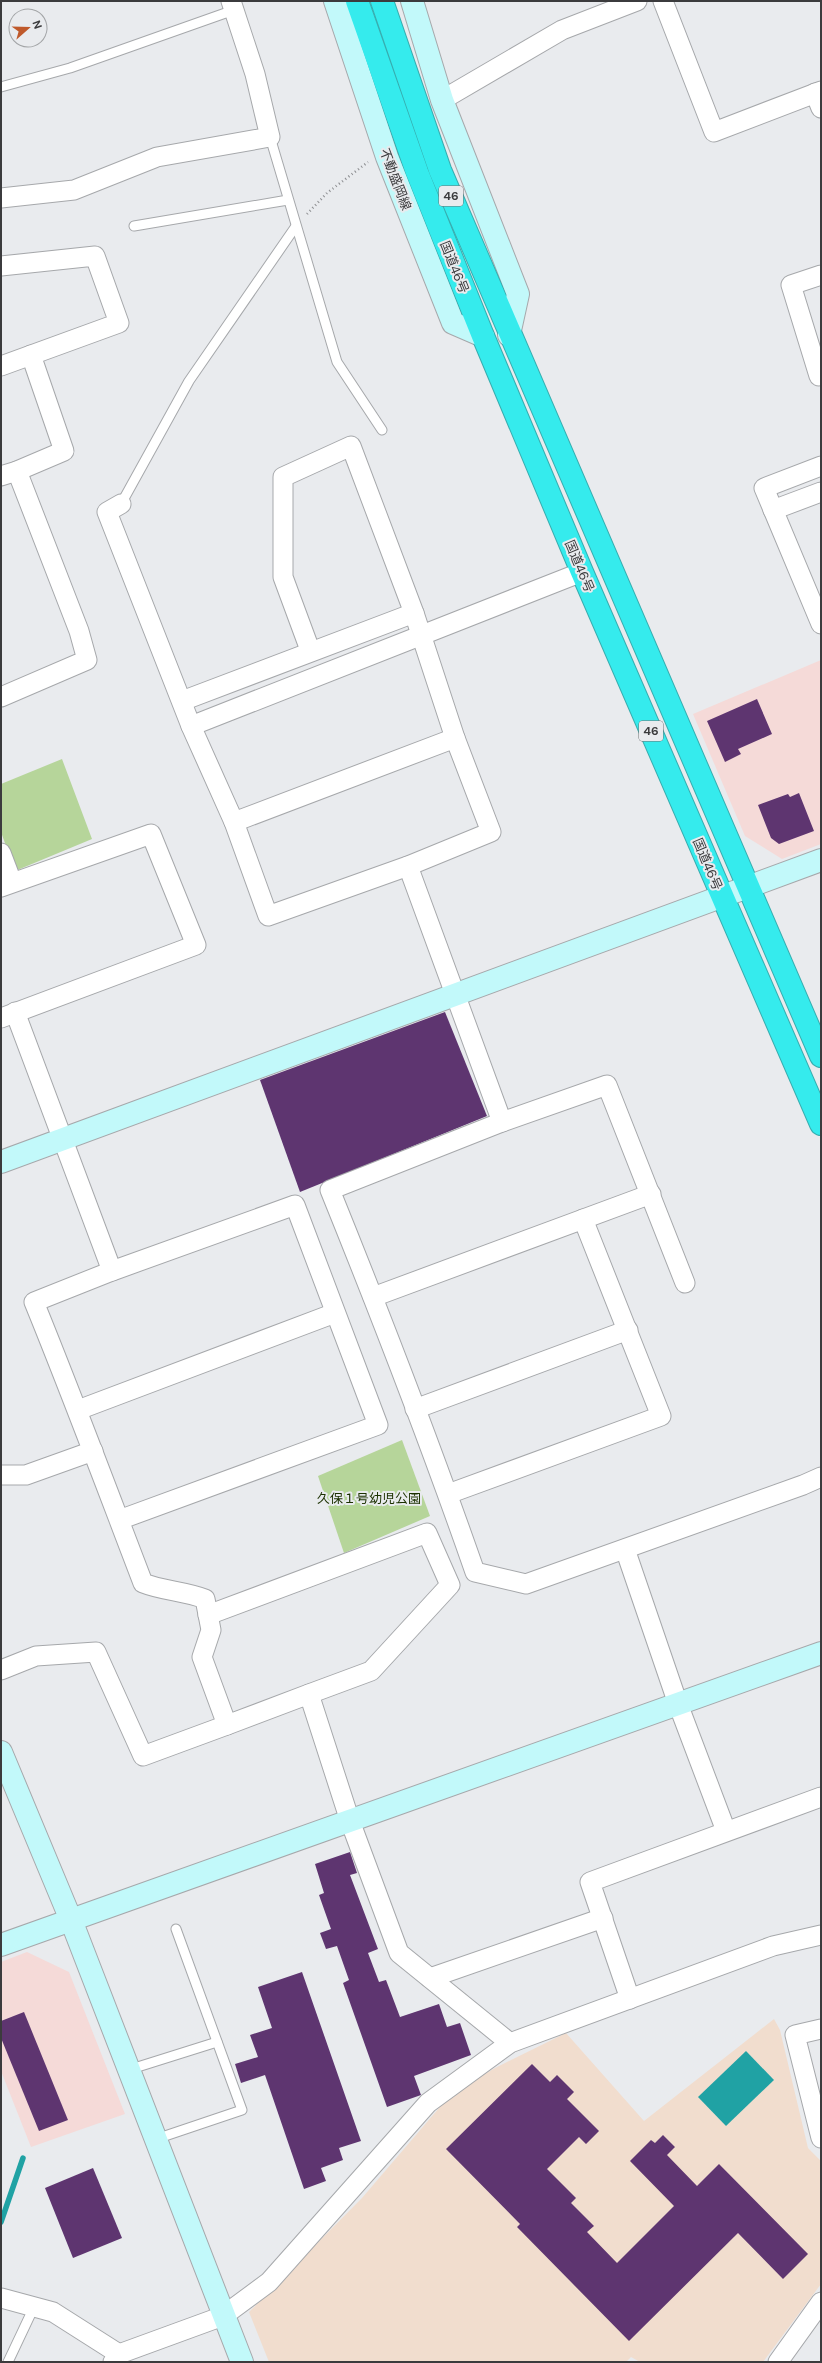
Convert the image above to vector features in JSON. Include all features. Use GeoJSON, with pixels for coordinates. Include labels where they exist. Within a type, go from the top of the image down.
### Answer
{"type":"FeatureCollection","features":[{"type":"Feature","properties":{"kind":"highway","name":"国道46号"},"geometry":{"type":"LineString","coordinates":[[357,1],[389,58],[440,170],[509,335],[821,1056]]}},
{"type":"Feature","properties":{"kind":"highway","name":"国道46号"},"geometry":{"type":"LineString","coordinates":[[382,1],[389,58],[418,172],[483,336],[582,572],[821,1124]]}},
{"type":"Feature","properties":{"kind":"street","name":"不動盛岡線"},"geometry":{"type":"LineString","coordinates":[[335,1],[386,153],[453,323],[483,336]]}},
{"type":"Feature","properties":{"kind":"street"},"geometry":{"type":"LineString","coordinates":[[412,1],[442,100],[518,294],[509,335]]}},
{"type":"Feature","properties":{"kind":"street"},"geometry":{"type":"LineString","coordinates":[[442,100],[562,30],[637,1]]}},
{"type":"Feature","properties":{"kind":"street"},"geometry":{"type":"LineString","coordinates":[[663,1],[714,132],[819,98]]}},
{"type":"Feature","properties":{"kind":"street"},"geometry":{"type":"LineString","coordinates":[[1,198],[74,190],[157,157],[270,137],[256,74],[233,5]]}},
{"type":"Feature","properties":{"kind":"street"},"geometry":{"type":"LineString","coordinates":[[1,266],[95,256],[119,323],[1,366]]}},
{"type":"Feature","properties":{"kind":"street"},"geometry":{"type":"LineString","coordinates":[[821,275],[792,285],[819,376],[821,375]]}},
{"type":"Feature","properties":{"kind":"street"},"geometry":{"type":"LineString","coordinates":[[1,697],[87,660],[79,631],[9,473],[64,452],[31,355]]}},
{"type":"Feature","properties":{"kind":"street"},"geometry":{"type":"LineString","coordinates":[[121,504],[107,512],[191,726],[234,822],[268,916],[408,866],[491,832],[456,738],[414,612],[351,446],[283,478],[283,577],[310,650]]}},
{"type":"Feature","properties":{"kind":"street"},"geometry":{"type":"LineString","coordinates":[[820,618],[764,488],[821,466]]}},
{"type":"Feature","properties":{"kind":"street"},"geometry":{"type":"LineString","coordinates":[[773,510],[821,492]]}},
{"type":"Feature","properties":{"kind":"street"},"geometry":{"type":"LineString","coordinates":[[191,726],[582,572]]}},
{"type":"Feature","properties":{"kind":"street"},"geometry":{"type":"LineString","coordinates":[[182,701],[310,650],[414,612]]}},
{"type":"Feature","properties":{"kind":"street"},"geometry":{"type":"LineString","coordinates":[[234,822],[456,738]]}},
{"type":"Feature","properties":{"kind":"street"},"geometry":{"type":"LineString","coordinates":[[1,853],[6,884],[151,834],[196,945],[8,1015],[62,1138],[112,1270]]}},
{"type":"Feature","properties":{"kind":"street"},"geometry":{"type":"LineString","coordinates":[[1,1162],[62,1138],[821,860]]}},
{"type":"Feature","properties":{"kind":"street"},"geometry":{"type":"LineString","coordinates":[[408,866],[454,995],[502,1122]]}},
{"type":"Feature","properties":{"kind":"street"},"geometry":{"type":"LineString","coordinates":[[685,1283],[607,1085],[502,1122],[330,1190],[373,1297],[448,1494],[475,1572],[526,1584],[803,1486],[821,1477]]}},
{"type":"Feature","properties":{"kind":"street"},"geometry":{"type":"LineString","coordinates":[[373,1297],[651,1194]]}},
{"type":"Feature","properties":{"kind":"street"},"geometry":{"type":"LineString","coordinates":[[119,1520],[378,1425],[295,1205],[112,1270],[34,1302],[78,1410],[93,1451],[119,1520],[143,1583],[156,1588],[189,1593],[205,1599],[211,1630],[202,1657],[227,1725]]}},
{"type":"Feature","properties":{"kind":"street"},"geometry":{"type":"LineString","coordinates":[[448,1494],[661,1416],[583,1219]]}},
{"type":"Feature","properties":{"kind":"street"},"geometry":{"type":"LineString","coordinates":[[78,1410],[335,1313]]}},
{"type":"Feature","properties":{"kind":"street"},"geometry":{"type":"LineString","coordinates":[[415,1409],[628,1330]]}},
{"type":"Feature","properties":{"kind":"street"},"geometry":{"type":"LineString","coordinates":[[1,1475],[26,1475],[93,1451]]}},
{"type":"Feature","properties":{"kind":"street"},"geometry":{"type":"LineString","coordinates":[[1,1670],[36,1656],[96,1652],[143,1756],[371,1671],[450,1585],[427,1533],[208,1615]]}},
{"type":"Feature","properties":{"kind":"street"},"geometry":{"type":"LineString","coordinates":[[625,1549],[678,1704],[726,1831]]}},
{"type":"Feature","properties":{"kind":"street"},"geometry":{"type":"LineString","coordinates":[[1,1945],[821,1653]]}},
{"type":"Feature","properties":{"kind":"street"},"geometry":{"type":"LineString","coordinates":[[309,1694],[350,1821],[399,1953],[510,2043]]}},
{"type":"Feature","properties":{"kind":"street"},"geometry":{"type":"LineString","coordinates":[[1,1752],[71,1920],[154,2139],[242,2362]]}},
{"type":"Feature","properties":{"kind":"street"},"geometry":{"type":"LineString","coordinates":[[630,1999],[590,1882],[821,1797]]}},
{"type":"Feature","properties":{"kind":"street"},"geometry":{"type":"LineString","coordinates":[[430,1978],[603,1918]]}},
{"type":"Feature","properties":{"kind":"street"},"geometry":{"type":"LineString","coordinates":[[1,2298],[53,2312],[116,2358],[223,2316],[269,2282],[428,2103],[510,2043],[773,1946],[821,1935]]}},
{"type":"Feature","properties":{"kind":"street"},"geometry":{"type":"LineString","coordinates":[[821,2029],[795,2035],[821,2138]]}},
{"type":"Feature","properties":{"kind":"street"},"geometry":{"type":"LineString","coordinates":[[778,2362],[821,2302]]}},
{"type":"Feature","properties":{"kind":"lane"},"geometry":{"type":"LineString","coordinates":[[1,87],[70,68],[233,5]]}},
{"type":"Feature","properties":{"kind":"lane"},"geometry":{"type":"LineString","coordinates":[[270,137],[337,362],[382,430]]}},
{"type":"Feature","properties":{"kind":"lane"},"geometry":{"type":"LineString","coordinates":[[134,226],[288,200]]}},
{"type":"Feature","properties":{"kind":"lane"},"geometry":{"type":"LineString","coordinates":[[121,504],[189,381],[296,226]]}},
{"type":"Feature","properties":{"kind":"lane"},"geometry":{"type":"LineString","coordinates":[[154,2139],[242,2110],[176,1929]]}},
{"type":"Feature","properties":{"kind":"lane"},"geometry":{"type":"LineString","coordinates":[[128,2070],[217,2042]]}},
{"type":"Feature","properties":{"kind":"lane"},"geometry":{"type":"LineString","coordinates":[[8,2362],[34,2307]]}},
{"type":"Feature","properties":{"kind":"path"},"geometry":{"type":"LineString","coordinates":[[296,226],[327,193],[373,159],[386,153]]}},
{"type":"Feature","properties":{"kind":"shaded area"},"geometry":{"type":"Polygon","coordinates":[[[821,660],[821,844],[782,859],[745,836],[693,714],[821,660]]]}},
{"type":"Feature","properties":{"kind":"shaded area"},"geometry":{"type":"Polygon","coordinates":[[[27,1952],[69,1972],[125,2114],[31,2147],[1,2071],[1,1962],[27,1952]]]}},
{"type":"Feature","properties":{"kind":"shaded area"},"geometry":{"type":"Polygon","coordinates":[[[774,2019],[780,2030],[808,2148],[821,2161],[821,2284],[763,2362],[640,2362],[631,2357],[626,2362],[269,2362],[249,2312],[362,2198],[451,2094],[495,2068],[566,2033],[644,2121],[774,2019]]]}},
{"type":"Feature","properties":{"kind":"green space"},"geometry":{"type":"Polygon","coordinates":[[[62,759],[92,839],[15,871],[1,832],[1,784],[62,759]]]}},
{"type":"Feature","properties":{"kind":"green space","name":"久保１号幼児公園"},"geometry":{"type":"Polygon","coordinates":[[[402,1440],[430,1516],[344,1553],[318,1476],[402,1440]]]}},
{"type":"Feature","properties":{"kind":"water"},"geometry":{"type":"Polygon","coordinates":[[[746,2051],[774,2080],[726,2126],[698,2097],[746,2051]]]}},
{"type":"Feature","properties":{"kind":"building"},"geometry":{"type":"Polygon","coordinates":[[[757,699],[772,734],[738,749],[741,754],[725,762],[707,721],[757,699]]]}},
{"type":"Feature","properties":{"kind":"building"},"geometry":{"type":"Polygon","coordinates":[[[799,793],[814,831],[779,844],[771,838],[758,805],[788,794],[790,797],[799,793]]]}},
{"type":"Feature","properties":{"kind":"building"},"geometry":{"type":"Polygon","coordinates":[[[445,1012],[487,1116],[300,1192],[260,1080],[445,1012]]]}},
{"type":"Feature","properties":{"kind":"building"},"geometry":{"type":"Polygon","coordinates":[[[350,1852],[357,1873],[350,1875],[378,1949],[368,1953],[379,1982],[386,1980],[400,2017],[439,2004],[447,2027],[460,2023],[471,2055],[414,2076],[421,2095],[387,2107],[343,1983],[349,1980],[337,1946],[326,1949],[320,1933],[331,1929],[319,1895],[324,1893],[315,1864],[350,1852]]]}},
{"type":"Feature","properties":{"kind":"building"},"geometry":{"type":"Polygon","coordinates":[[[302,1972],[361,2141],[339,2148],[343,2160],[321,2168],[326,2181],[304,2189],[265,2075],[241,2083],[235,2064],[258,2057],[250,2035],[272,2028],[258,1987],[302,1972]]]}},
{"type":"Feature","properties":{"kind":"building"},"geometry":{"type":"Polygon","coordinates":[[[24,2012],[68,2120],[39,2131],[1,2038],[1,2021],[24,2012]]]}},
{"type":"Feature","properties":{"kind":"building"},"geometry":{"type":"Polygon","coordinates":[[[532,2064],[550,2082],[557,2075],[574,2092],[567,2099],[599,2131],[586,2144],[579,2137],[547,2169],[576,2198],[571,2203],[594,2226],[587,2232],[617,2263],[674,2206],[630,2161],[651,2140],[655,2143],[663,2135],[675,2147],[667,2155],[697,2186],[719,2164],[808,2254],[783,2279],[738,2233],[629,2341],[517,2227],[520,2224],[446,2149],[532,2064]]]}},
{"type":"Feature","properties":{"kind":"building"},"geometry":{"type":"Polygon","coordinates":[[[93,2168],[122,2238],[73,2258],[45,2188],[93,2168]]]}},
{"type":"Feature","properties":{"kind":"waterway"},"geometry":{"type":"LineString","coordinates":[[1,2222],[23,2158]]}}]}
